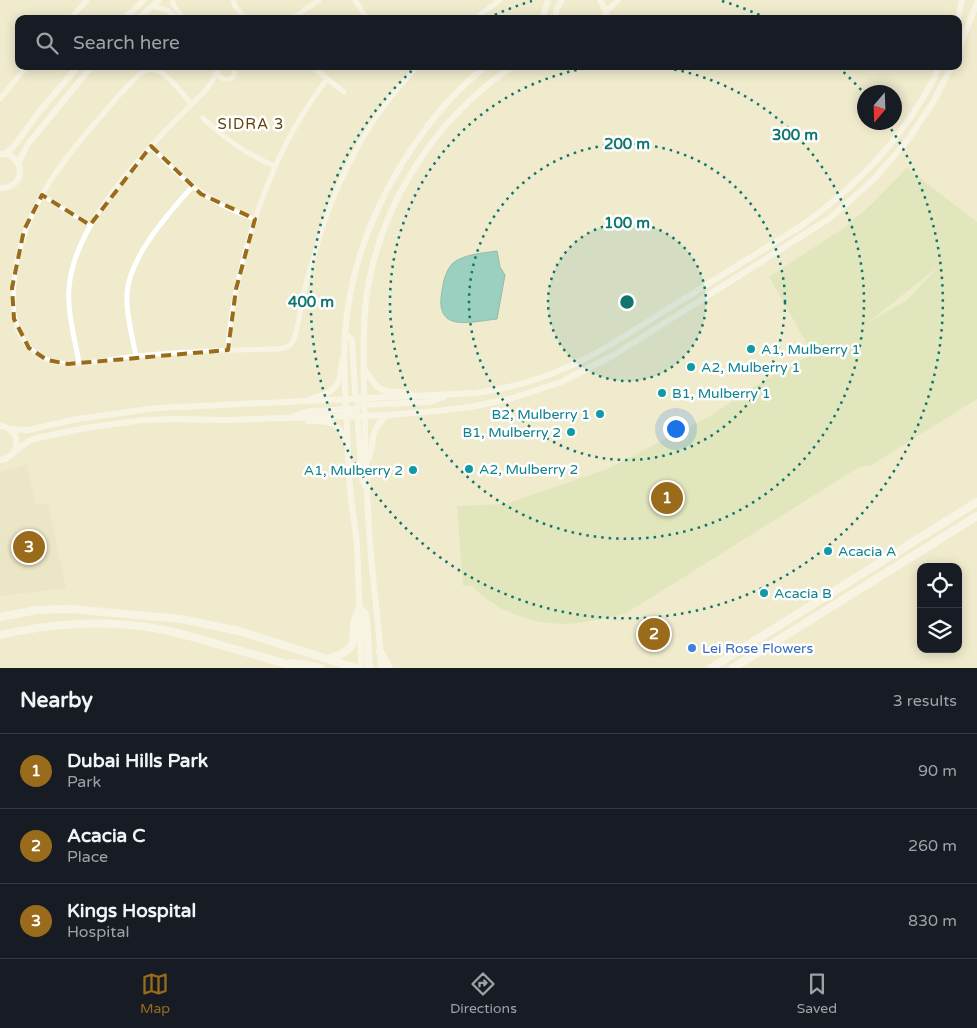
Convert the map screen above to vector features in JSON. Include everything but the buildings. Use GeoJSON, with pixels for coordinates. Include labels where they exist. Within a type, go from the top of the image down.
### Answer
{"type":"FeatureCollection","features":[{"type":"Feature","properties":{"kind":"main road"},"geometry":{"type":"LineString","coordinates":[[711,668],[977,502]]}},
{"type":"Feature","properties":{"kind":"main road"},"geometry":{"type":"LineString","coordinates":[[733,668],[977,516]]}},
{"type":"Feature","properties":{"kind":"main road"},"geometry":{"type":"LineString","coordinates":[[0,617],[37,610],[61,609],[99,610],[181,619],[239,630],[356,668]]}},
{"type":"Feature","properties":{"kind":"main road"},"geometry":{"type":"LineString","coordinates":[[327,658],[344,653],[352,645],[355,635],[356,615],[360,609],[366,619],[369,668]]}},
{"type":"Feature","properties":{"kind":"main road"},"geometry":{"type":"LineString","coordinates":[[0,635],[64,626],[107,624],[135,626],[190,636],[297,668]]}},
{"type":"Feature","properties":{"kind":"main road"},"geometry":{"type":"LineString","coordinates":[[380,651],[389,668]]}},
{"type":"Feature","properties":{"kind":"main road"},"geometry":{"type":"LineString","coordinates":[[285,664],[304,664],[320,668]]}},
{"type":"Feature","properties":{"kind":"street"},"geometry":{"type":"LineString","coordinates":[[74,15],[87,0]]}},
{"type":"Feature","properties":{"kind":"street"},"geometry":{"type":"LineString","coordinates":[[128,15],[143,0]]}},
{"type":"Feature","properties":{"kind":"street"},"geometry":{"type":"LineString","coordinates":[[142,15],[159,0]]}},
{"type":"Feature","properties":{"kind":"street"},"geometry":{"type":"LineString","coordinates":[[172,0],[181,15]]}},
{"type":"Feature","properties":{"kind":"street"},"geometry":{"type":"LineString","coordinates":[[233,0],[235,6],[243,15]]}},
{"type":"Feature","properties":{"kind":"street"},"geometry":{"type":"LineString","coordinates":[[297,15],[319,0]]}},
{"type":"Feature","properties":{"kind":"street"},"geometry":{"type":"LineString","coordinates":[[355,0],[364,15]]}},
{"type":"Feature","properties":{"kind":"street"},"geometry":{"type":"LineString","coordinates":[[479,15],[500,0]]}},
{"type":"Feature","properties":{"kind":"street"},"geometry":{"type":"LineString","coordinates":[[543,15],[548,0]]}},
{"type":"Feature","properties":{"kind":"street"},"geometry":{"type":"LineString","coordinates":[[600,0],[606,15],[618,0]]}},
{"type":"Feature","properties":{"kind":"street"},"geometry":{"type":"LineString","coordinates":[[960,15],[964,0]]}},
{"type":"Feature","properties":{"kind":"street"},"geometry":{"type":"LineString","coordinates":[[969,22],[969,15],[975,0]]}},
{"type":"Feature","properties":{"kind":"street"},"geometry":{"type":"LineString","coordinates":[[557,15],[560,1]]}},
{"type":"Feature","properties":{"kind":"street"},"geometry":{"type":"LineString","coordinates":[[962,40],[977,3]]}},
{"type":"Feature","properties":{"kind":"street"},"geometry":{"type":"LineString","coordinates":[[152,6],[166,9],[173,15]]}},
{"type":"Feature","properties":{"kind":"street"},"geometry":{"type":"LineString","coordinates":[[0,99],[24,70]]}},
{"type":"Feature","properties":{"kind":"street"},"geometry":{"type":"LineString","coordinates":[[3,154],[14,146],[75,70]]}},
{"type":"Feature","properties":{"kind":"street"},"geometry":{"type":"LineString","coordinates":[[18,164],[28,144],[89,70]]}},
{"type":"Feature","properties":{"kind":"street"},"geometry":{"type":"LineString","coordinates":[[145,70],[78,144],[32,212],[18,249],[12,288],[14,319],[22,339],[37,354],[57,363],[79,363],[136,356],[228,350],[283,349],[292,344],[318,238],[340,180],[372,124],[414,70]]}},
{"type":"Feature","properties":{"kind":"street"},"geometry":{"type":"LineString","coordinates":[[159,70],[191,104]]}},
{"type":"Feature","properties":{"kind":"street"},"geometry":{"type":"LineString","coordinates":[[209,86],[216,70]]}},
{"type":"Feature","properties":{"kind":"street"},"geometry":{"type":"LineString","coordinates":[[218,70],[224,79]]}},
{"type":"Feature","properties":{"kind":"street"},"geometry":{"type":"LineString","coordinates":[[79,363],[71,315],[69,288],[76,255],[90,225],[115,190],[151,146],[209,86],[224,79],[228,80],[234,76],[235,70]]}},
{"type":"Feature","properties":{"kind":"street"},"geometry":{"type":"LineString","coordinates":[[317,70],[344,92]]}},
{"type":"Feature","properties":{"kind":"street"},"geometry":{"type":"LineString","coordinates":[[361,668],[357,546],[350,487],[346,412],[345,333],[351,292],[358,261],[375,214],[410,150],[440,110],[467,82],[482,70]]}},
{"type":"Feature","properties":{"kind":"street"},"geometry":{"type":"LineString","coordinates":[[359,404],[364,367],[366,309],[369,286],[379,246],[398,198],[410,174],[442,129],[477,94],[508,70]]}},
{"type":"Feature","properties":{"kind":"street"},"geometry":{"type":"LineString","coordinates":[[346,412],[359,404],[415,397],[475,394],[509,388],[574,366],[824,210],[866,173],[889,147],[914,113],[938,70]]}},
{"type":"Feature","properties":{"kind":"street"},"geometry":{"type":"LineString","coordinates":[[292,418],[300,413],[346,412],[361,415],[388,415],[480,405],[513,398],[561,382],[599,364],[830,218],[873,180],[907,141],[921,122],[950,70]]}},
{"type":"Feature","properties":{"kind":"street"},"geometry":{"type":"LineString","coordinates":[[228,350],[230,322],[236,289],[254,219],[274,166],[297,122],[327,79]]}},
{"type":"Feature","properties":{"kind":"street"},"geometry":{"type":"LineString","coordinates":[[203,118],[240,149],[274,166]]}},
{"type":"Feature","properties":{"kind":"street"},"geometry":{"type":"LineString","coordinates":[[151,146],[192,186],[221,206],[254,219]]}},
{"type":"Feature","properties":{"kind":"street"},"geometry":{"type":"LineString","coordinates":[[1,188],[8,188],[17,181],[20,169],[15,159],[3,154]]}},
{"type":"Feature","properties":{"kind":"street"},"geometry":{"type":"LineString","coordinates":[[136,356],[126,295],[132,268],[148,242],[192,186]]}},
{"type":"Feature","properties":{"kind":"street"},"geometry":{"type":"LineString","coordinates":[[42,195],[90,225]]}},
{"type":"Feature","properties":{"kind":"street"},"geometry":{"type":"LineString","coordinates":[[765,248],[770,257]]}},
{"type":"Feature","properties":{"kind":"street"},"geometry":{"type":"LineString","coordinates":[[345,333],[352,340],[361,415],[381,668]]}},
{"type":"Feature","properties":{"kind":"street"},"geometry":{"type":"LineString","coordinates":[[302,402],[328,393],[338,384],[341,364],[345,356]]}},
{"type":"Feature","properties":{"kind":"street"},"geometry":{"type":"LineString","coordinates":[[364,367],[373,383],[379,389],[386,392],[406,393],[415,397]]}},
{"type":"Feature","properties":{"kind":"street"},"geometry":{"type":"LineString","coordinates":[[10,429],[28,430],[77,419],[156,408],[346,399],[359,404],[430,402],[447,395]]}},
{"type":"Feature","properties":{"kind":"street"},"geometry":{"type":"LineString","coordinates":[[361,415],[362,479],[367,489]]}},
{"type":"Feature","properties":{"kind":"street"},"geometry":{"type":"LineString","coordinates":[[366,463],[371,453],[375,427],[388,415]]}},
{"type":"Feature","properties":{"kind":"street"},"geometry":{"type":"LineString","coordinates":[[0,460],[6,458],[29,441],[37,438],[86,428],[142,420],[177,418],[224,420],[292,418],[301,421],[323,421],[332,423],[340,429],[348,446]]}},
{"type":"Feature","properties":{"kind":"street"},"geometry":{"type":"LineString","coordinates":[[1,424],[10,429],[16,437],[14,452]]}},
{"type":"Feature","properties":{"kind":"highlighted area"},"geometry":{"type":"Polygon","coordinates":[[[151,146],[201,194],[255,219],[236,289],[228,350],[68,364],[47,360],[29,348],[14,319],[12,288],[24,230],[42,195],[90,225],[151,146]]]}},
{"type":"Feature","properties":{"kind":"shaded area"},"geometry":{"type":"Polygon","coordinates":[[[27,464],[36,505],[48,503],[66,588],[0,596],[0,472],[27,464]]]}},
{"type":"Feature","properties":{"kind":"green space"},"geometry":{"type":"Polygon","coordinates":[[[907,168],[977,222],[977,399],[870,466],[859,467],[625,614],[579,623],[540,622],[500,608],[472,586],[463,586],[457,506],[506,504],[607,469],[710,416],[768,378],[813,354],[769,277],[845,227],[873,203],[907,168]],[[938,267],[866,324],[907,300],[938,267]]]}},
{"type":"Feature","properties":{"kind":"water"},"geometry":{"type":"Polygon","coordinates":[[[497,251],[500,267],[505,275],[497,319],[465,323],[449,319],[443,314],[441,304],[444,280],[453,263],[468,256],[497,251]]]}},
{"type":"Feature","properties":{"kind":"place","name":"A1, Mulberry 1"},"geometry":{"type":"Point","coordinates":[751,349]}},
{"type":"Feature","properties":{"kind":"place","name":"A2, Mulberry 1"},"geometry":{"type":"Point","coordinates":[691,367]}},
{"type":"Feature","properties":{"kind":"place","name":"B1, Mulberry 1"},"geometry":{"type":"Point","coordinates":[662,393]}},
{"type":"Feature","properties":{"kind":"place","name":"B2, Mulberry 1"},"geometry":{"type":"Point","coordinates":[600,414]}},
{"type":"Feature","properties":{"kind":"place","name":"B1, Mulberry 2"},"geometry":{"type":"Point","coordinates":[571,432]}},
{"type":"Feature","properties":{"kind":"place","name":"A2, Mulberry 2"},"geometry":{"type":"Point","coordinates":[469,469]}},
{"type":"Feature","properties":{"kind":"place","name":"A1, Mulberry 2"},"geometry":{"type":"Point","coordinates":[413,470]}},
{"type":"Feature","properties":{"kind":"place","name":"Dubai Hills Park"},"geometry":{"type":"Point","coordinates":[667,498]}},
{"type":"Feature","properties":{"kind":"place","name":"Kings Hospital"},"geometry":{"type":"Point","coordinates":[29,547]}},
{"type":"Feature","properties":{"kind":"place","name":"Acacia A"},"geometry":{"type":"Point","coordinates":[828,551]}},
{"type":"Feature","properties":{"kind":"place","name":"Acacia B"},"geometry":{"type":"Point","coordinates":[764,593]}},
{"type":"Feature","properties":{"kind":"place","name":"Acacia C"},"geometry":{"type":"Point","coordinates":[654,634]}},
{"type":"Feature","properties":{"kind":"place","name":"Lei Rose Flowers"},"geometry":{"type":"Point","coordinates":[692,648]}},
{"type":"Feature","properties":{"kind":"district","name":"SIDRA 3"},"geometry":{"type":"Point","coordinates":[251,124]}}]}
